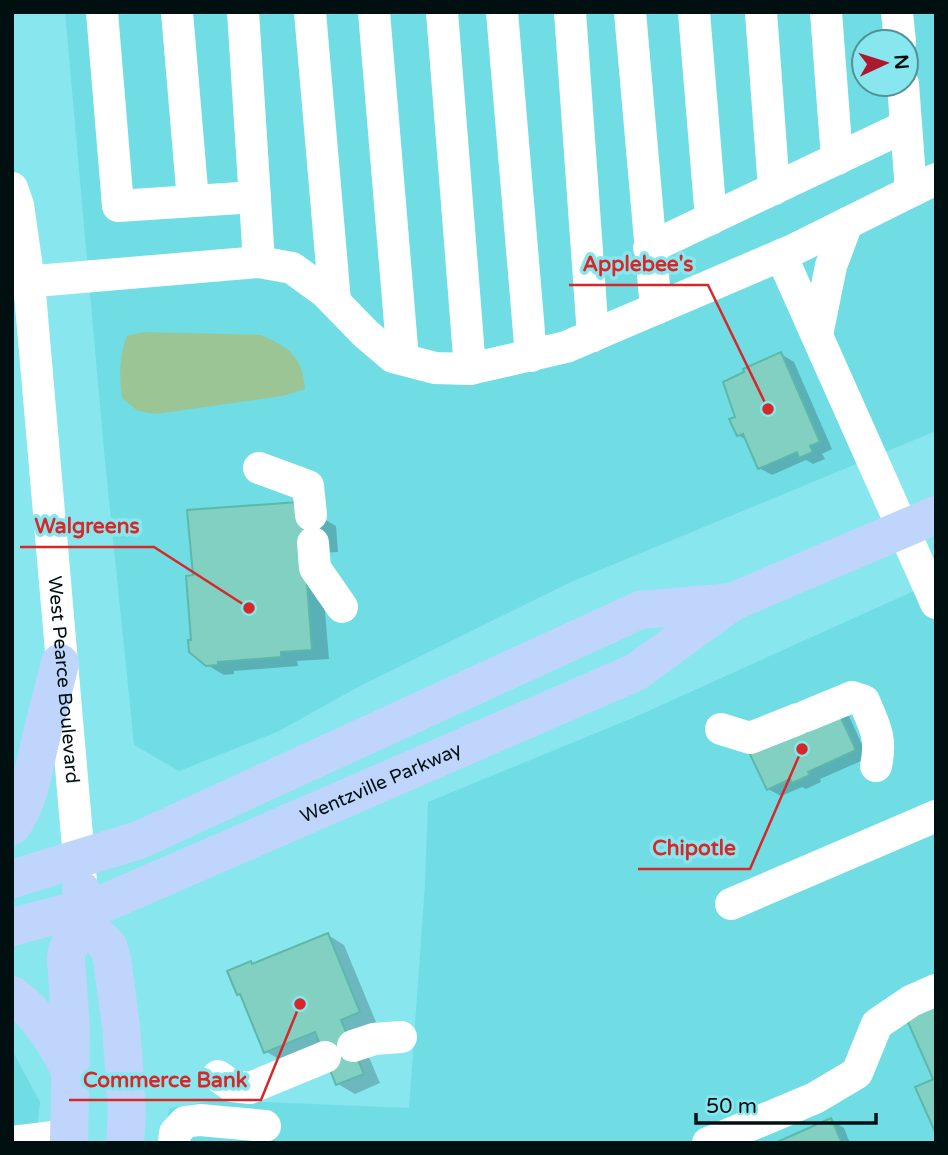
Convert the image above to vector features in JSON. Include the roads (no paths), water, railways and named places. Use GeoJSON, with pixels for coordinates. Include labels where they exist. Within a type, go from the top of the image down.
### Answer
{"type":"FeatureCollection","features":[{"type":"Feature","properties":{"kind":"main road","name":"Wentzville Parkway"},"geometry":{"type":"LineString","coordinates":[[12,879],[81,892],[107,902],[636,672],[732,602],[920,522]]}},
{"type":"Feature","properties":{"kind":"main road","name":"Wentzville Parkway"},"geometry":{"type":"LineString","coordinates":[[12,927],[81,892],[139,840],[640,610],[732,602]]}},
{"type":"Feature","properties":{"kind":"main road"},"geometry":{"type":"LineString","coordinates":[[12,826],[20,815],[30,789],[60,663]]}},
{"type":"Feature","properties":{"kind":"main road"},"geometry":{"type":"LineString","coordinates":[[71,1082],[66,958],[81,892]]}},
{"type":"Feature","properties":{"kind":"main road"},"geometry":{"type":"LineString","coordinates":[[81,892],[112,958],[121,1026],[127,1110],[125,1143]]}},
{"type":"Feature","properties":{"kind":"main road"},"geometry":{"type":"LineString","coordinates":[[12,995],[30,1008],[53,1038],[71,1082],[88,1112],[75,1140]]}},
{"type":"Feature","properties":{"kind":"street"},"geometry":{"type":"LineString","coordinates":[[102,12],[118,206],[255,197]]}},
{"type":"Feature","properties":{"kind":"street"},"geometry":{"type":"LineString","coordinates":[[177,12],[193,201]]}},
{"type":"Feature","properties":{"kind":"street"},"geometry":{"type":"LineString","coordinates":[[243,12],[259,262]]}},
{"type":"Feature","properties":{"kind":"street"},"geometry":{"type":"LineString","coordinates":[[310,12],[335,302]]}},
{"type":"Feature","properties":{"kind":"street"},"geometry":{"type":"LineString","coordinates":[[374,12],[403,359]]}},
{"type":"Feature","properties":{"kind":"street"},"geometry":{"type":"LineString","coordinates":[[442,12],[470,369]]}},
{"type":"Feature","properties":{"kind":"street"},"geometry":{"type":"LineString","coordinates":[[502,12],[531,356]]}},
{"type":"Feature","properties":{"kind":"street"},"geometry":{"type":"LineString","coordinates":[[570,12],[593,336]]}},
{"type":"Feature","properties":{"kind":"street"},"geometry":{"type":"LineString","coordinates":[[630,12],[656,309]]}},
{"type":"Feature","properties":{"kind":"street"},"geometry":{"type":"LineString","coordinates":[[694,12],[711,219]]}},
{"type":"Feature","properties":{"kind":"street"},"geometry":{"type":"LineString","coordinates":[[761,12],[774,189]]}},
{"type":"Feature","properties":{"kind":"street"},"geometry":{"type":"LineString","coordinates":[[826,12],[837,159]]}},
{"type":"Feature","properties":{"kind":"street"},"geometry":{"type":"LineString","coordinates":[[20,283],[259,262],[292,268],[335,302],[393,357],[435,368],[470,369],[566,347],[781,255],[924,185],[906,126],[904,98]]}},
{"type":"Feature","properties":{"kind":"street"},"geometry":{"type":"LineString","coordinates":[[649,248],[906,126]]}},
{"type":"Feature","properties":{"kind":"street","name":"West Pearce Boulevard"},"geometry":{"type":"LineString","coordinates":[[12,188],[18,205],[20,283],[81,892]]}},
{"type":"Feature","properties":{"kind":"street"},"geometry":{"type":"LineString","coordinates":[[817,335],[831,266],[847,223]]}},
{"type":"Feature","properties":{"kind":"street"},"geometry":{"type":"LineString","coordinates":[[781,255],[817,335],[920,522],[936,603]]}},
{"type":"Feature","properties":{"kind":"street"},"geometry":{"type":"LineString","coordinates":[[259,468],[309,486],[315,568],[342,607]]}},
{"type":"Feature","properties":{"kind":"street"},"geometry":{"type":"LineString","coordinates":[[721,729],[750,738],[852,697],[863,701],[876,729],[880,747],[876,766]]}},
{"type":"Feature","properties":{"kind":"street"},"geometry":{"type":"LineString","coordinates":[[731,904],[936,816]]}},
{"type":"Feature","properties":{"kind":"street"},"geometry":{"type":"LineString","coordinates":[[708,1143],[815,1098],[857,1073],[877,1024],[911,1001],[936,990]]}},
{"type":"Feature","properties":{"kind":"street"},"geometry":{"type":"LineString","coordinates":[[218,1076],[232,1086],[250,1088],[374,1039],[401,1037]]}},
{"type":"Feature","properties":{"kind":"street"},"geometry":{"type":"LineString","coordinates":[[174,1143],[175,1133],[185,1122],[201,1120],[265,1126]]}},
{"type":"Feature","properties":{"kind":"street"},"geometry":{"type":"LineString","coordinates":[[12,1142],[75,1140]]}},
{"type":"Feature","properties":{"kind":"place","name":"Applebee's"},"geometry":{"type":"Point","coordinates":[768,409]}},
{"type":"Feature","properties":{"kind":"place","name":"Walgreens"},"geometry":{"type":"Point","coordinates":[249,608]}},
{"type":"Feature","properties":{"kind":"place","name":"Chipotle"},"geometry":{"type":"Point","coordinates":[802,749]}},
{"type":"Feature","properties":{"kind":"place","name":"Commerce Bank"},"geometry":{"type":"Point","coordinates":[300,1004]}}]}
